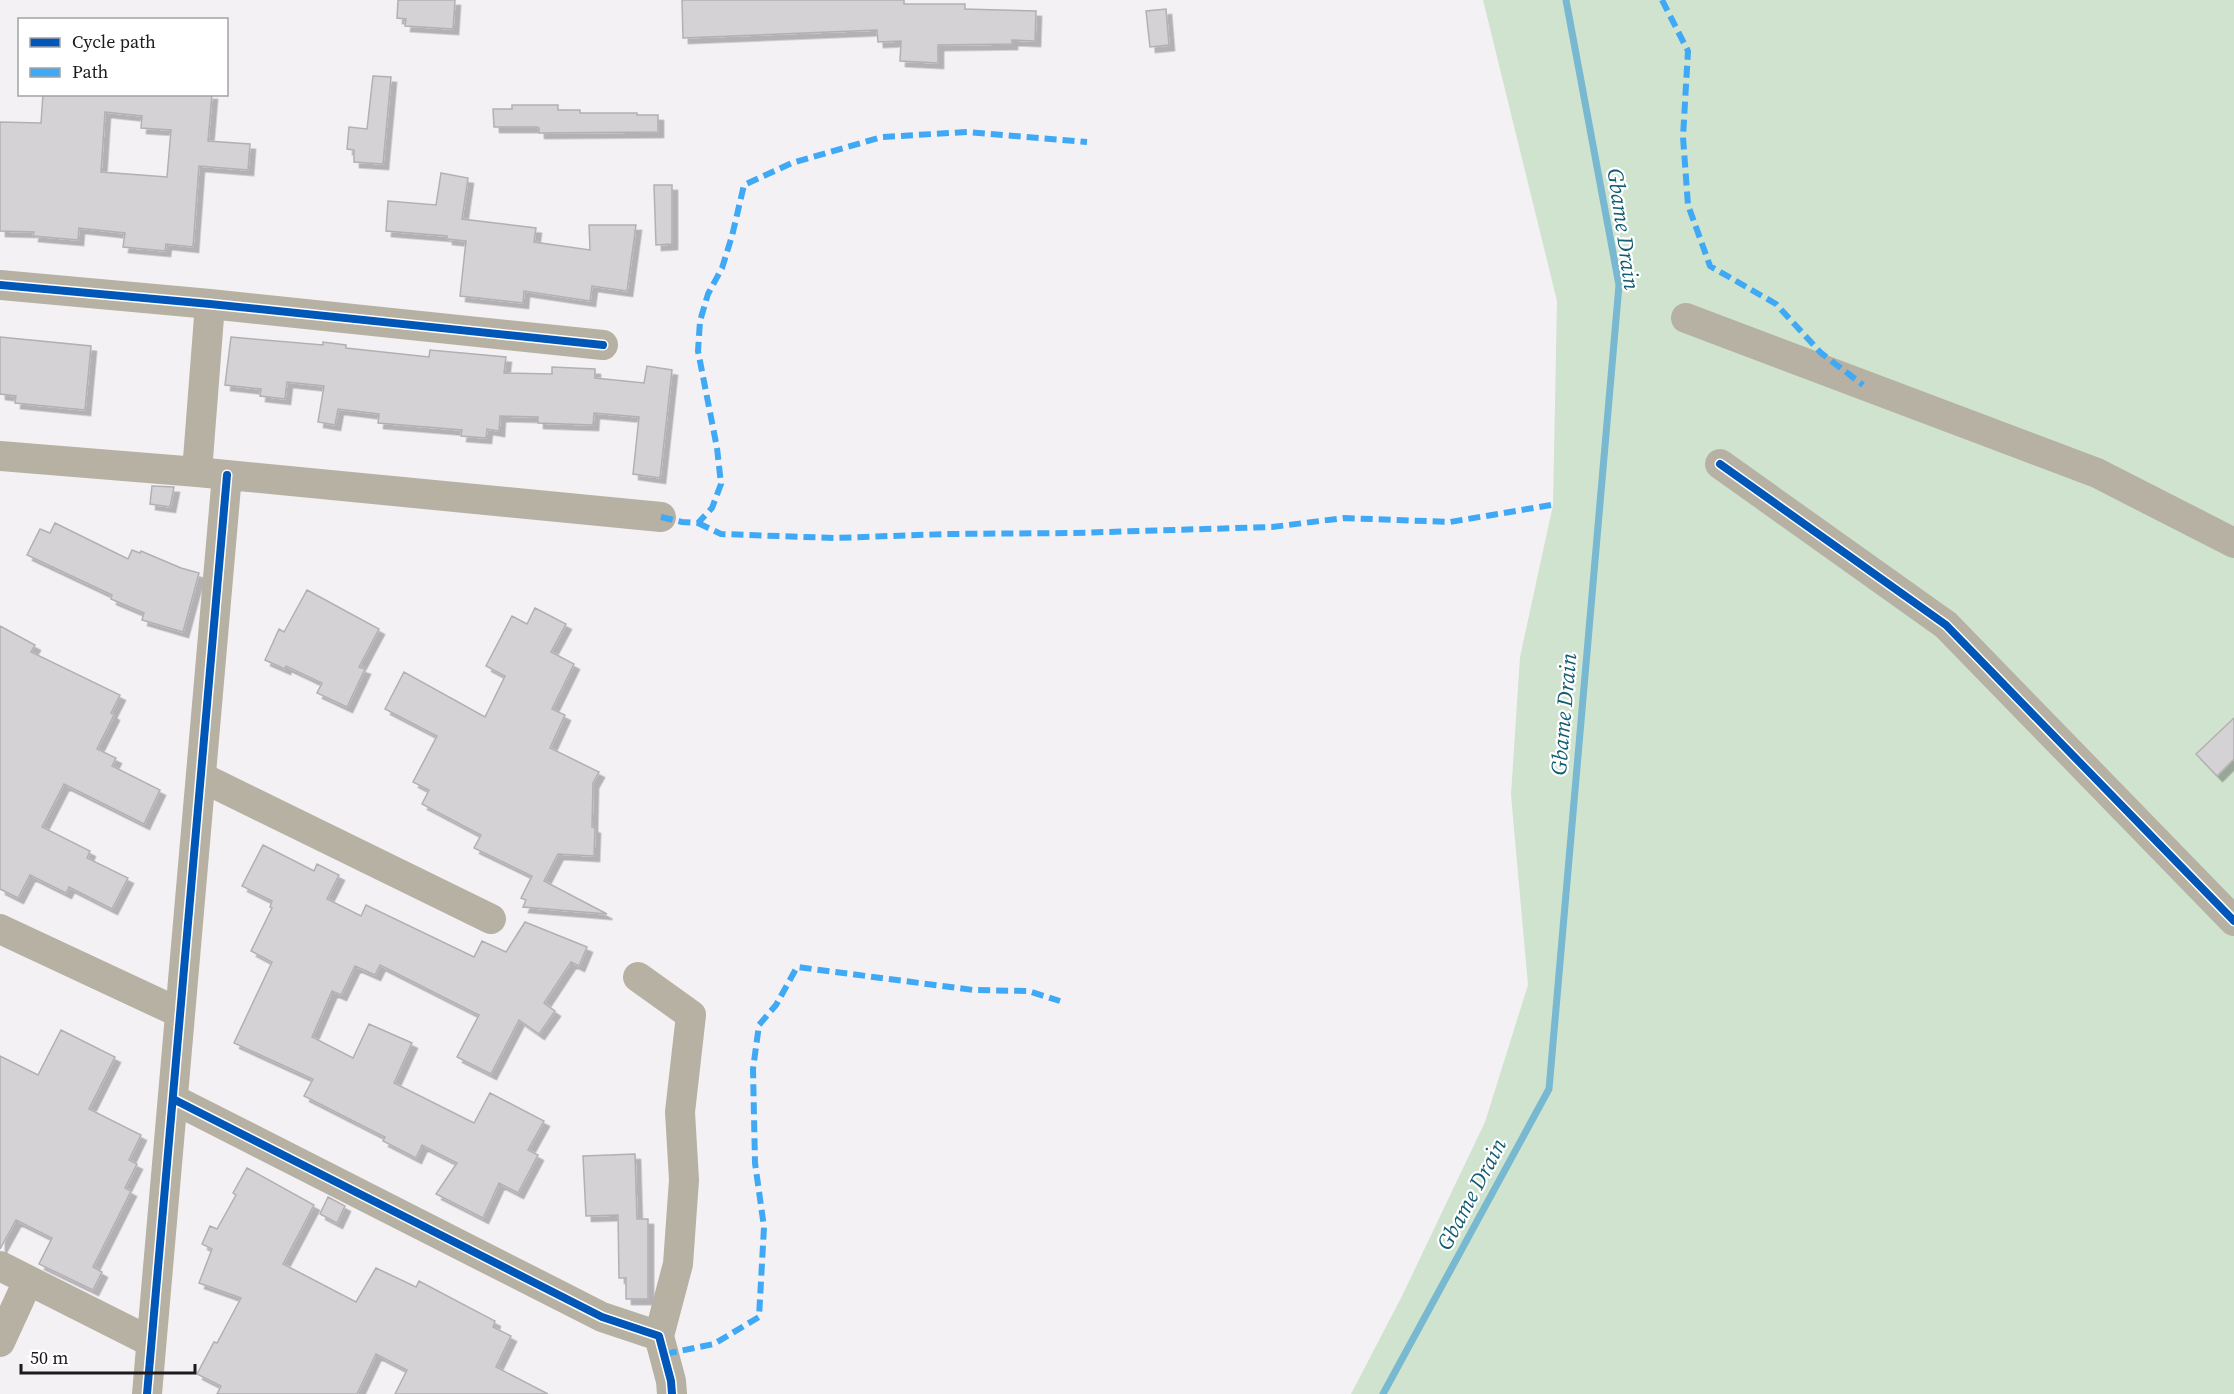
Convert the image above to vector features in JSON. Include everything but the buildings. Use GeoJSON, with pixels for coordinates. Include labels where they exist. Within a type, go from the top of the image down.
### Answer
{"type":"FeatureCollection","features":[{"type":"Feature","properties":{"kind":"street"},"geometry":{"type":"LineString","coordinates":[[0,285],[210,304],[603,345]]}},
{"type":"Feature","properties":{"kind":"street"},"geometry":{"type":"LineString","coordinates":[[197,472],[210,304]]}},
{"type":"Feature","properties":{"kind":"street"},"geometry":{"type":"LineString","coordinates":[[1686,318],[2097,473],[2234,543]]}},
{"type":"Feature","properties":{"kind":"street"},"geometry":{"type":"LineString","coordinates":[[1,459],[197,472],[661,517]]}},
{"type":"Feature","properties":{"kind":"street"},"geometry":{"type":"LineString","coordinates":[[1720,464],[1946,626],[2234,921]]}},
{"type":"Feature","properties":{"kind":"street"},"geometry":{"type":"LineString","coordinates":[[147,1394],[227,475]]}},
{"type":"Feature","properties":{"kind":"street"},"geometry":{"type":"LineString","coordinates":[[201,777],[491,919]]}},
{"type":"Feature","properties":{"kind":"street"},"geometry":{"type":"LineString","coordinates":[[0,929],[180,1012]]}},
{"type":"Feature","properties":{"kind":"street"},"geometry":{"type":"LineString","coordinates":[[638,977],[691,1015],[680,1112],[684,1180],[678,1264],[659,1336],[672,1381],[672,1394]]}},
{"type":"Feature","properties":{"kind":"street"},"geometry":{"type":"LineString","coordinates":[[173,1099],[602,1317],[659,1336]]}},
{"type":"Feature","properties":{"kind":"street"},"geometry":{"type":"LineString","coordinates":[[0,1266],[151,1342]]}},
{"type":"Feature","properties":{"kind":"street"},"geometry":{"type":"LineString","coordinates":[[0,1342],[28,1281]]}},
{"type":"Feature","properties":{"kind":"green space"},"geometry":{"type":"Polygon","coordinates":[[[1483,0],[2234,0],[2234,1394],[1351,1394],[1402,1296],[1485,1122],[1528,985],[1511,795],[1520,657],[1553,505],[1557,301],[1483,0]]]}},
{"type":"Feature","properties":{"kind":"waterway","name":"Gbame Drain"},"geometry":{"type":"LineString","coordinates":[[1383,1394],[1549,1089],[1619,285],[1566,0]]}},
{"type":"Feature","properties":{"kind":"marked path"},"geometry":{"type":"LineString","coordinates":[[1662,0],[1688,51],[1683,137],[1688,205],[1710,266],[1776,304],[1821,353],[1863,385]]}},
{"type":"Feature","properties":{"kind":"marked path"},"geometry":{"type":"LineString","coordinates":[[661,517],[698,523],[712,508],[721,484],[717,448],[698,351],[700,321],[708,294],[722,268],[744,185],[792,163],[882,137],[967,132],[1087,142]]}},
{"type":"Feature","properties":{"kind":"marked path"},"geometry":{"type":"LineString","coordinates":[[698,523],[721,534],[834,538],[1073,533],[1272,527],[1344,518],[1450,522],[1551,505]]}},
{"type":"Feature","properties":{"kind":"marked path"},"geometry":{"type":"LineString","coordinates":[[665,1354],[714,1344],[759,1317],[764,1227],[755,1163],[753,1069],[759,1025],[776,1005],[797,967],[973,990],[1028,991],[1060,1001]]}},
{"type":"Feature","properties":{"kind":"cycle path"},"geometry":{"type":"LineString","coordinates":[[0,285],[210,304],[603,345]]}},
{"type":"Feature","properties":{"kind":"cycle path"},"geometry":{"type":"LineString","coordinates":[[1720,464],[1946,625],[2234,921]]}},
{"type":"Feature","properties":{"kind":"cycle path"},"geometry":{"type":"LineString","coordinates":[[147,1394],[227,475]]}},
{"type":"Feature","properties":{"kind":"cycle path"},"geometry":{"type":"LineString","coordinates":[[173,1099],[602,1317],[659,1336],[671,1381],[672,1394]]}}]}
